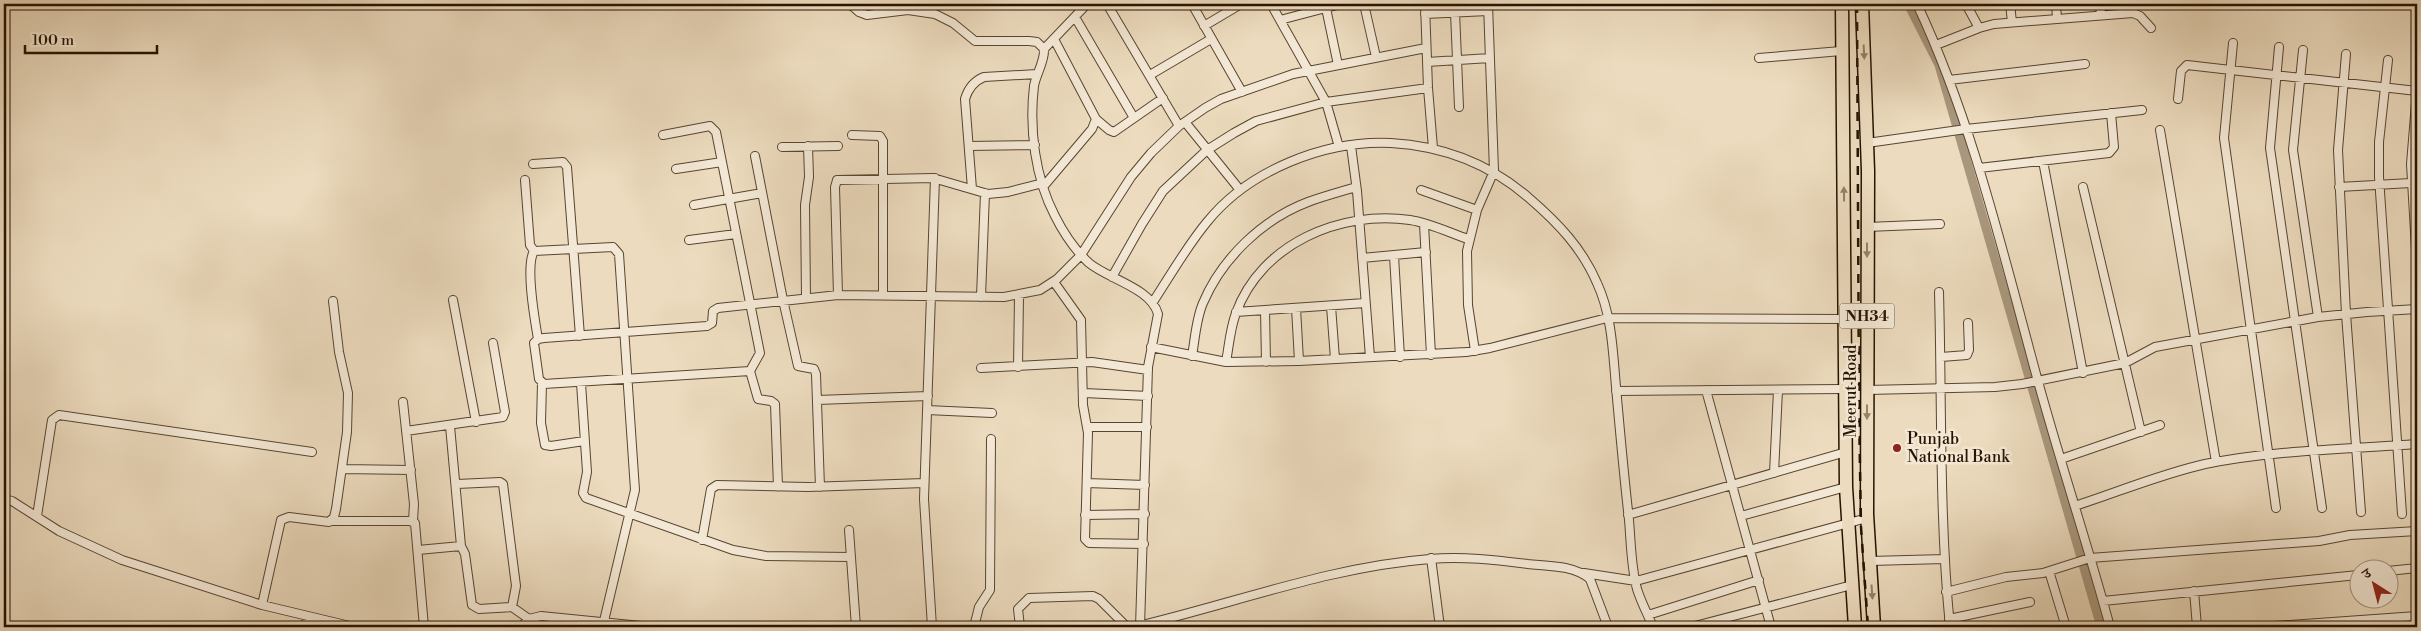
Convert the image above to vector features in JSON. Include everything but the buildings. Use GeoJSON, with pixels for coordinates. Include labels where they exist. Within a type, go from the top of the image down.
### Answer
{"type":"FeatureCollection","features":[{"type":"Feature","properties":{"kind":"highway","name":"Meerut Road"},"geometry":{"type":"LineString","coordinates":[[1842,4],[1846,487],[1855,627]]}},
{"type":"Feature","properties":{"kind":"highway","name":"Meerut Road"},"geometry":{"type":"LineString","coordinates":[[1862,4],[1868,227],[1867,518],[1874,627]]}},
{"type":"Feature","properties":{"kind":"street"},"geometry":{"type":"LineString","coordinates":[[850,4],[859,12],[867,14],[908,10],[935,14],[953,23],[975,41],[1029,41],[1037,42],[1044,49]]}},
{"type":"Feature","properties":{"kind":"street"},"geometry":{"type":"LineString","coordinates":[[1087,4],[1044,49],[1033,95],[1034,146],[1043,185],[1055,216],[1081,255],[1090,264],[1152,302],[1158,314],[1148,370],[1144,544],[1138,627],[1325,576],[1368,567],[1431,558],[1498,560],[1565,568],[1636,581],[1867,518]]}},
{"type":"Feature","properties":{"kind":"street"},"geometry":{"type":"LineString","coordinates":[[1107,4],[1162,98],[1182,124],[1207,150],[1240,190]]}},
{"type":"Feature","properties":{"kind":"street"},"geometry":{"type":"LineString","coordinates":[[1192,4],[1242,92]]}},
{"type":"Feature","properties":{"kind":"street"},"geometry":{"type":"LineString","coordinates":[[1204,26],[1241,4]]}},
{"type":"Feature","properties":{"kind":"street"},"geometry":{"type":"LineString","coordinates":[[1271,4],[1326,102],[1338,146]]}},
{"type":"Feature","properties":{"kind":"street"},"geometry":{"type":"LineString","coordinates":[[1280,20],[1341,4]]}},
{"type":"Feature","properties":{"kind":"street"},"geometry":{"type":"LineString","coordinates":[[1364,4],[1376,57]]}},
{"type":"Feature","properties":{"kind":"street"},"geometry":{"type":"LineString","coordinates":[[1425,4],[1428,88],[1433,148]]}},
{"type":"Feature","properties":{"kind":"street"},"geometry":{"type":"LineString","coordinates":[[1917,4],[1936,45],[1979,168],[2036,382],[2075,506],[2084,559],[2103,601],[2110,627]]}},
{"type":"Feature","properties":{"kind":"street"},"geometry":{"type":"LineString","coordinates":[[1966,4],[1979,28]]}},
{"type":"Feature","properties":{"kind":"street"},"geometry":{"type":"LineString","coordinates":[[2010,4],[2012,22]]}},
{"type":"Feature","properties":{"kind":"street"},"geometry":{"type":"LineString","coordinates":[[2056,4],[2058,19]]}},
{"type":"Feature","properties":{"kind":"street"},"geometry":{"type":"LineString","coordinates":[[2100,4],[2101,15]]}},
{"type":"Feature","properties":{"kind":"street"},"geometry":{"type":"LineString","coordinates":[[1425,14],[1488,7],[1494,171],[1477,210],[1468,240],[1467,283],[1475,351]]}},
{"type":"Feature","properties":{"kind":"street"},"geometry":{"type":"LineString","coordinates":[[1326,8],[1338,65]]}},
{"type":"Feature","properties":{"kind":"street"},"geometry":{"type":"LineString","coordinates":[[1455,12],[1459,107]]}},
{"type":"Feature","properties":{"kind":"street"},"geometry":{"type":"LineString","coordinates":[[1936,45],[1979,28],[2012,22],[2134,13],[2140,16],[2151,28]]}},
{"type":"Feature","properties":{"kind":"street"},"geometry":{"type":"LineString","coordinates":[[1075,17],[1134,118]]}},
{"type":"Feature","properties":{"kind":"street"},"geometry":{"type":"LineString","coordinates":[[1054,39],[1096,119],[1111,132],[1162,98]]}},
{"type":"Feature","properties":{"kind":"street"},"geometry":{"type":"LineString","coordinates":[[1150,75],[1212,39]]}},
{"type":"Feature","properties":{"kind":"street"},"geometry":{"type":"LineString","coordinates":[[2233,43],[2224,138],[2276,508]]}},
{"type":"Feature","properties":{"kind":"street"},"geometry":{"type":"LineString","coordinates":[[2279,47],[2270,148],[2322,508]]}},
{"type":"Feature","properties":{"kind":"street"},"geometry":{"type":"LineString","coordinates":[[584,441],[551,446],[545,445],[541,423],[542,383],[534,343],[538,339],[707,326],[712,323],[715,309],[806,297],[838,295],[1019,296],[1040,290],[1054,282],[1081,255],[1131,177],[1151,153],[1182,124],[1221,99],[1309,71],[1426,48]]}},
{"type":"Feature","properties":{"kind":"street"},"geometry":{"type":"LineString","coordinates":[[2303,50],[2293,150],[2318,317]]}},
{"type":"Feature","properties":{"kind":"street"},"geometry":{"type":"LineString","coordinates":[[1759,58],[1841,51]]}},
{"type":"Feature","properties":{"kind":"street"},"geometry":{"type":"LineString","coordinates":[[2346,54],[2338,138],[2339,187],[2355,448],[2361,512]]}},
{"type":"Feature","properties":{"kind":"street"},"geometry":{"type":"LineString","coordinates":[[1427,62],[1490,58]]}},
{"type":"Feature","properties":{"kind":"street"},"geometry":{"type":"LineString","coordinates":[[2388,60],[2379,153],[2379,185],[2402,514]]}},
{"type":"Feature","properties":{"kind":"street"},"geometry":{"type":"LineString","coordinates":[[1949,80],[2085,64]]}},
{"type":"Feature","properties":{"kind":"street"},"geometry":{"type":"LineString","coordinates":[[2178,99],[2183,67],[2192,65],[2343,84],[2417,91],[2411,156],[2417,266]]}},
{"type":"Feature","properties":{"kind":"street"},"geometry":{"type":"LineString","coordinates":[[972,189],[965,99],[972,85],[984,77],[1038,74]]}},
{"type":"Feature","properties":{"kind":"street"},"geometry":{"type":"LineString","coordinates":[[1112,277],[1163,191],[1207,150],[1256,121],[1326,102],[1428,88]]}},
{"type":"Feature","properties":{"kind":"street"},"geometry":{"type":"LineString","coordinates":[[1867,143],[1964,129],[2142,110]]}},
{"type":"Feature","properties":{"kind":"street"},"geometry":{"type":"LineString","coordinates":[[1979,168],[2109,153],[2114,148],[2111,113]]}},
{"type":"Feature","properties":{"kind":"street"},"geometry":{"type":"LineString","coordinates":[[838,295],[836,183],[840,179],[935,178],[985,193],[1008,192],[1043,185],[1092,129],[1096,119]]}},
{"type":"Feature","properties":{"kind":"street"},"geometry":{"type":"LineString","coordinates":[[664,135],[710,126],[716,132],[760,353],[750,371],[758,399],[772,401],[775,404],[778,487]]}},
{"type":"Feature","properties":{"kind":"street"},"geometry":{"type":"LineString","coordinates":[[2160,130],[2216,462]]}},
{"type":"Feature","properties":{"kind":"street"},"geometry":{"type":"LineString","coordinates":[[852,136],[880,136],[882,138],[885,178],[882,296]]}},
{"type":"Feature","properties":{"kind":"street"},"geometry":{"type":"LineString","coordinates":[[1152,302],[1206,222],[1240,190],[1282,166],[1338,146],[1380,142],[1433,148],[1494,171],[1515,185],[1569,236],[1598,284],[1612,338],[1636,581],[1653,627]]}},
{"type":"Feature","properties":{"kind":"street"},"geometry":{"type":"LineString","coordinates":[[782,146],[838,146]]}},
{"type":"Feature","properties":{"kind":"street"},"geometry":{"type":"LineString","coordinates":[[806,297],[805,205],[809,181],[808,146]]}},
{"type":"Feature","properties":{"kind":"street"},"geometry":{"type":"LineString","coordinates":[[969,146],[1034,146]]}},
{"type":"Feature","properties":{"kind":"street"},"geometry":{"type":"LineString","coordinates":[[1351,146],[1370,357]]}},
{"type":"Feature","properties":{"kind":"street"},"geometry":{"type":"LineString","coordinates":[[755,156],[782,300],[798,366],[814,369],[816,374],[820,487]]}},
{"type":"Feature","properties":{"kind":"street"},"geometry":{"type":"LineString","coordinates":[[2043,161],[2084,373]]}},
{"type":"Feature","properties":{"kind":"street"},"geometry":{"type":"LineString","coordinates":[[533,164],[562,162],[566,164],[580,336]]}},
{"type":"Feature","properties":{"kind":"street"},"geometry":{"type":"LineString","coordinates":[[676,170],[722,162]]}},
{"type":"Feature","properties":{"kind":"street"},"geometry":{"type":"LineString","coordinates":[[932,627],[924,483],[935,178]]}},
{"type":"Feature","properties":{"kind":"street"},"geometry":{"type":"LineString","coordinates":[[525,180],[530,245],[534,251]]}},
{"type":"Feature","properties":{"kind":"street"},"geometry":{"type":"LineString","coordinates":[[2339,187],[2412,183]]}},
{"type":"Feature","properties":{"kind":"street"},"geometry":{"type":"LineString","coordinates":[[1192,356],[1203,304],[1229,260],[1242,246],[1268,224],[1298,206],[1356,187]]}},
{"type":"Feature","properties":{"kind":"street"},"geometry":{"type":"LineString","coordinates":[[2083,188],[2141,432]]}},
{"type":"Feature","properties":{"kind":"street"},"geometry":{"type":"LineString","coordinates":[[1421,190],[1477,210]]}},
{"type":"Feature","properties":{"kind":"street"},"geometry":{"type":"LineString","coordinates":[[694,205],[762,193]]}},
{"type":"Feature","properties":{"kind":"street"},"geometry":{"type":"LineString","coordinates":[[981,297],[985,193]]}},
{"type":"Feature","properties":{"kind":"street"},"geometry":{"type":"LineString","coordinates":[[1226,362],[1236,312],[1249,285],[1260,272],[1287,248],[1310,234],[1359,219],[1410,220],[1468,240]]}},
{"type":"Feature","properties":{"kind":"street"},"geometry":{"type":"LineString","coordinates":[[1424,224],[1431,354]]}},
{"type":"Feature","properties":{"kind":"street"},"geometry":{"type":"LineString","coordinates":[[1868,227],[1940,224]]}},
{"type":"Feature","properties":{"kind":"street"},"geometry":{"type":"LineString","coordinates":[[689,240],[736,234]]}},
{"type":"Feature","properties":{"kind":"street"},"geometry":{"type":"LineString","coordinates":[[534,251],[613,247],[618,251],[635,490],[604,621]]}},
{"type":"Feature","properties":{"kind":"street"},"geometry":{"type":"LineString","coordinates":[[534,251],[530,260],[533,310],[538,339]]}},
{"type":"Feature","properties":{"kind":"street"},"geometry":{"type":"LineString","coordinates":[[1362,258],[1426,252]]}},
{"type":"Feature","properties":{"kind":"street"},"geometry":{"type":"LineString","coordinates":[[1394,256],[1400,357]]}},
{"type":"Feature","properties":{"kind":"street"},"geometry":{"type":"LineString","coordinates":[[1054,282],[1081,320],[1084,363],[1083,405],[1087,427],[1085,540],[1089,543],[1144,544]]}},
{"type":"Feature","properties":{"kind":"street"},"geometry":{"type":"LineString","coordinates":[[1939,292],[1945,559],[1949,623],[2030,602]]}},
{"type":"Feature","properties":{"kind":"street"},"geometry":{"type":"LineString","coordinates":[[1018,367],[1019,296]]}},
{"type":"Feature","properties":{"kind":"street"},"geometry":{"type":"LineString","coordinates":[[453,300],[476,422]]}},
{"type":"Feature","properties":{"kind":"street"},"geometry":{"type":"LineString","coordinates":[[332,521],[336,509],[347,432],[348,392],[339,352],[333,302]]}},
{"type":"Feature","properties":{"kind":"street"},"geometry":{"type":"LineString","coordinates":[[1236,312],[1365,303]]}},
{"type":"Feature","properties":{"kind":"street"},"geometry":{"type":"LineString","coordinates":[[1331,306],[1335,359]]}},
{"type":"Feature","properties":{"kind":"street"},"geometry":{"type":"LineString","coordinates":[[1296,308],[1299,361]]}},
{"type":"Feature","properties":{"kind":"street"},"geometry":{"type":"LineString","coordinates":[[1264,310],[1266,362]]}},
{"type":"Feature","properties":{"kind":"street"},"geometry":{"type":"LineString","coordinates":[[1867,390],[1942,389],[2036,382],[2125,364],[2149,349],[2196,340],[2318,317],[2417,310]]}},
{"type":"Feature","properties":{"kind":"street"},"geometry":{"type":"LineString","coordinates":[[1151,347],[1226,362],[1400,357],[1475,351],[1607,318],[1844,319]]}},
{"type":"Feature","properties":{"kind":"street"},"geometry":{"type":"LineString","coordinates":[[1941,357],[1967,355],[1969,350],[1968,323]]}},
{"type":"Feature","properties":{"kind":"street"},"geometry":{"type":"LineString","coordinates":[[406,431],[501,418],[505,415],[493,343]]}},
{"type":"Feature","properties":{"kind":"street"},"geometry":{"type":"LineString","coordinates":[[981,368],[1084,363],[1148,370]]}},
{"type":"Feature","properties":{"kind":"street"},"geometry":{"type":"LineString","coordinates":[[542,383],[582,383],[737,370],[750,371]]}},
{"type":"Feature","properties":{"kind":"street"},"geometry":{"type":"LineString","coordinates":[[582,383],[587,472],[584,497],[733,550],[766,556],[851,557]]}},
{"type":"Feature","properties":{"kind":"street"},"geometry":{"type":"LineString","coordinates":[[1616,391],[1844,389]]}},
{"type":"Feature","properties":{"kind":"street"},"geometry":{"type":"LineString","coordinates":[[1706,390],[1771,627]]}},
{"type":"Feature","properties":{"kind":"street"},"geometry":{"type":"LineString","coordinates":[[1774,473],[1778,390]]}},
{"type":"Feature","properties":{"kind":"street"},"geometry":{"type":"LineString","coordinates":[[1084,392],[1148,396]]}},
{"type":"Feature","properties":{"kind":"street"},"geometry":{"type":"LineString","coordinates":[[817,400],[928,396]]}},
{"type":"Feature","properties":{"kind":"street"},"geometry":{"type":"LineString","coordinates":[[403,402],[411,470],[414,504],[413,521],[416,526],[424,627]]}},
{"type":"Feature","properties":{"kind":"street"},"geometry":{"type":"LineString","coordinates":[[927,410],[992,413]]}},
{"type":"Feature","properties":{"kind":"street"},"geometry":{"type":"LineString","coordinates":[[37,516],[52,420],[59,415],[312,452]]}},
{"type":"Feature","properties":{"kind":"street"},"geometry":{"type":"LineString","coordinates":[[2061,459],[2160,425]]}},
{"type":"Feature","properties":{"kind":"street"},"geometry":{"type":"LineString","coordinates":[[450,426],[457,484],[461,546],[465,554],[472,605],[479,609],[512,607],[529,619]]}},
{"type":"Feature","properties":{"kind":"street"},"geometry":{"type":"LineString","coordinates":[[1087,427],[1147,427]]}},
{"type":"Feature","properties":{"kind":"street"},"geometry":{"type":"LineString","coordinates":[[974,627],[979,607],[990,590],[991,439]]}},
{"type":"Feature","properties":{"kind":"street"},"geometry":{"type":"LineString","coordinates":[[2075,506],[2174,472],[2216,462],[2268,454],[2417,444]]}},
{"type":"Feature","properties":{"kind":"street"},"geometry":{"type":"LineString","coordinates":[[1628,515],[1846,452]]}},
{"type":"Feature","properties":{"kind":"street"},"geometry":{"type":"LineString","coordinates":[[342,469],[411,470]]}},
{"type":"Feature","properties":{"kind":"street"},"geometry":{"type":"LineString","coordinates":[[457,484],[500,482],[503,484],[516,586],[512,607]]}},
{"type":"Feature","properties":{"kind":"street"},"geometry":{"type":"LineString","coordinates":[[702,540],[711,489],[714,486],[820,487],[924,483]]}},
{"type":"Feature","properties":{"kind":"street"},"geometry":{"type":"LineString","coordinates":[[1087,483],[1145,485]]}},
{"type":"Feature","properties":{"kind":"street"},"geometry":{"type":"LineString","coordinates":[[1741,516],[1846,487]]}},
{"type":"Feature","properties":{"kind":"street"},"geometry":{"type":"LineString","coordinates":[[4,499],[12,501],[59,531],[122,560],[262,605],[354,627]]}},
{"type":"Feature","properties":{"kind":"street"},"geometry":{"type":"LineString","coordinates":[[1086,515],[1145,514]]}},
{"type":"Feature","properties":{"kind":"street"},"geometry":{"type":"LineString","coordinates":[[262,605],[281,520],[289,517],[323,522],[413,521]]}},
{"type":"Feature","properties":{"kind":"street"},"geometry":{"type":"LineString","coordinates":[[849,530],[856,627]]}},
{"type":"Feature","properties":{"kind":"street"},"geometry":{"type":"LineString","coordinates":[[1946,592],[2006,577],[2048,571],[2084,559],[2319,541],[2350,535],[2417,531]]}},
{"type":"Feature","properties":{"kind":"street"},"geometry":{"type":"LineString","coordinates":[[418,550],[461,546]]}},
{"type":"Feature","properties":{"kind":"street"},"geometry":{"type":"LineString","coordinates":[[1431,558],[1440,627]]}},
{"type":"Feature","properties":{"kind":"street"},"geometry":{"type":"LineString","coordinates":[[1870,561],[1945,559]]}},
{"type":"Feature","properties":{"kind":"street"},"geometry":{"type":"LineString","coordinates":[[2398,570],[2417,568]]}},
{"type":"Feature","properties":{"kind":"street"},"geometry":{"type":"LineString","coordinates":[[2048,571],[2066,627]]}},
{"type":"Feature","properties":{"kind":"street"},"geometry":{"type":"LineString","coordinates":[[1584,573],[1590,579],[1608,627]]}},
{"type":"Feature","properties":{"kind":"street"},"geometry":{"type":"LineString","coordinates":[[2103,601],[2348,575]]}},
{"type":"Feature","properties":{"kind":"street"},"geometry":{"type":"LineString","coordinates":[[1648,615],[1758,580]]}},
{"type":"Feature","properties":{"kind":"street"},"geometry":{"type":"LineString","coordinates":[[1691,627],[1852,585]]}},
{"type":"Feature","properties":{"kind":"street"},"geometry":{"type":"LineString","coordinates":[[2194,591],[2197,627]]}},
{"type":"Feature","properties":{"kind":"street"},"geometry":{"type":"LineString","coordinates":[[1020,627],[1018,609],[1029,598],[1092,596],[1099,599],[1127,627]]}},
{"type":"Feature","properties":{"kind":"street"},"geometry":{"type":"LineString","coordinates":[[521,627],[529,619],[541,616],[651,627]]}},
{"type":"Feature","properties":{"kind":"street"},"geometry":{"type":"LineString","coordinates":[[2260,627],[2328,625],[2417,616]]}},
{"type":"Feature","properties":{"kind":"street"},"geometry":{"type":"LineString","coordinates":[[304,627],[309,617]]}},
{"type":"Feature","properties":{"kind":"street"},"geometry":{"type":"LineString","coordinates":[[2142,627],[2152,627]]}},
{"type":"Feature","properties":{"kind":"waterway"},"geometry":{"type":"LineString","coordinates":[[1908,4],[1939,65],[2101,627]]}},
{"type":"Feature","properties":{"kind":"railway"},"geometry":{"type":"LineString","coordinates":[[1857,4],[1861,527],[1868,627]]}},
{"type":"Feature","properties":{"kind":"place","name":"Punjab National Bank"},"geometry":{"type":"Point","coordinates":[1897,448]}}]}
